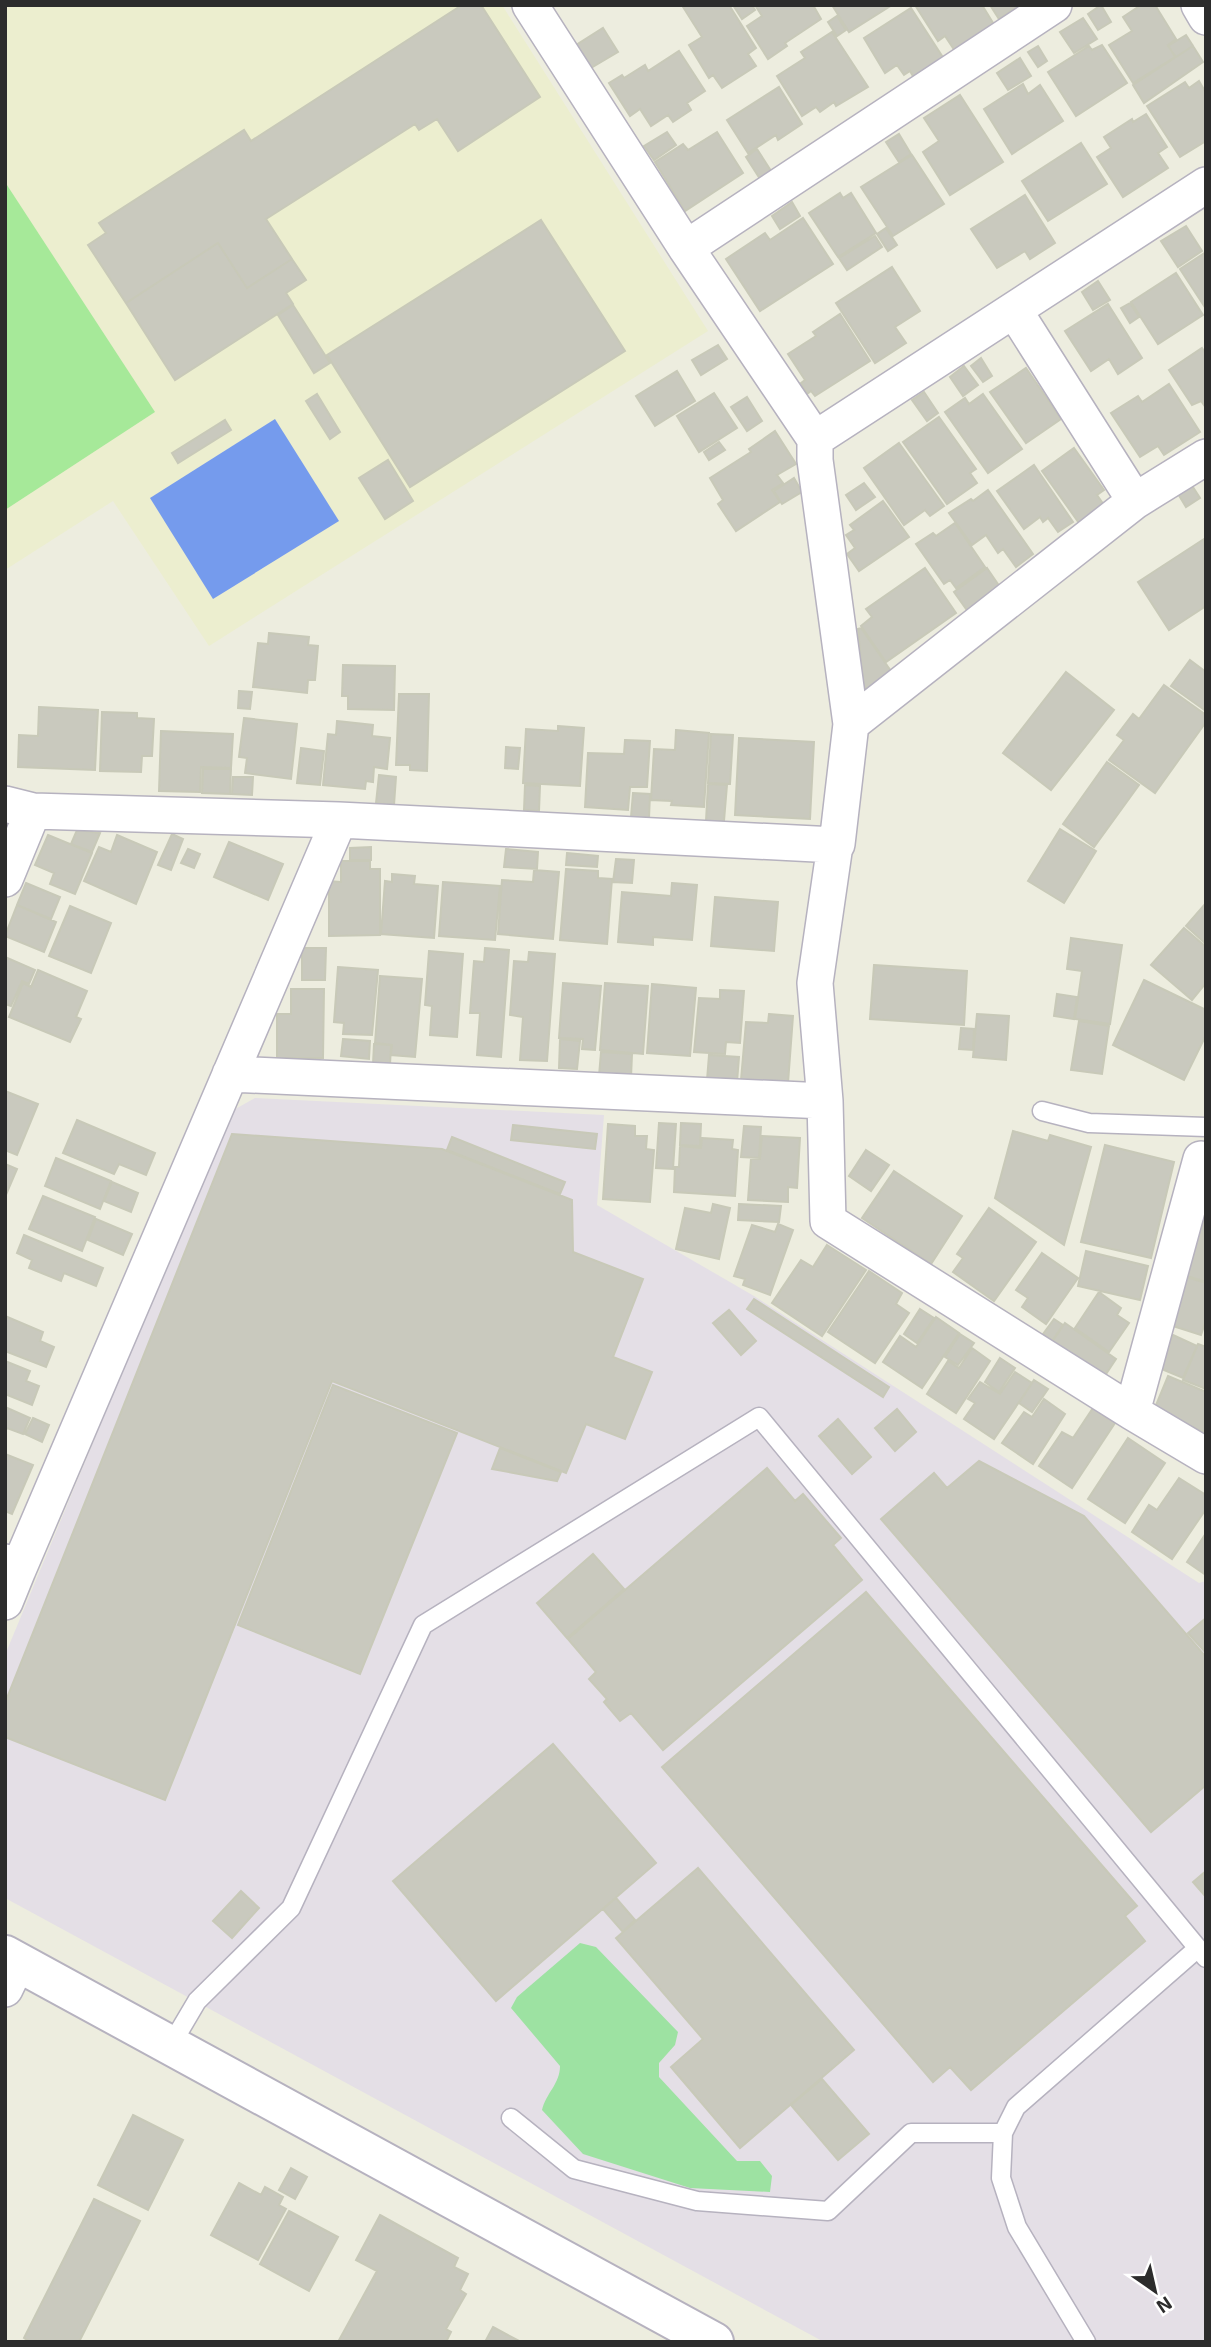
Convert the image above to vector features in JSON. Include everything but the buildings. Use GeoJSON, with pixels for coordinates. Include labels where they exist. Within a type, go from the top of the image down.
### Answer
{"type":"FeatureCollection","features":[{"type":"Feature","properties":{"kind":"street"},"geometry":{"type":"LineString","coordinates":[[530,5],[686,248],[815,439],[815,460],[850,724],[815,983],[825,1101],[828,1221],[1206,1456]]}},
{"type":"Feature","properties":{"kind":"street"},"geometry":{"type":"LineString","coordinates":[[686,248],[1054,5]]}},
{"type":"Feature","properties":{"kind":"street"},"geometry":{"type":"LineString","coordinates":[[1199,5],[1206,17]]}},
{"type":"Feature","properties":{"kind":"street"},"geometry":{"type":"LineString","coordinates":[[815,439],[1206,185]]}},
{"type":"Feature","properties":{"kind":"street"},"geometry":{"type":"LineString","coordinates":[[1014,310],[1135,501]]}},
{"type":"Feature","properties":{"kind":"street"},"geometry":{"type":"LineString","coordinates":[[850,724],[1135,501],[1206,457]]}},
{"type":"Feature","properties":{"kind":"street"},"geometry":{"type":"LineString","coordinates":[[5,879],[19,808],[339,820],[835,845]]}},
{"type":"Feature","properties":{"kind":"street"},"geometry":{"type":"LineString","coordinates":[[5,1602],[12,1566],[230,1074],[339,820]]}},
{"type":"Feature","properties":{"kind":"street"},"geometry":{"type":"LineString","coordinates":[[230,1074],[825,1101]]}},
{"type":"Feature","properties":{"kind":"street"},"geometry":{"type":"LineString","coordinates":[[1132,1412],[1205,1147]]}},
{"type":"Feature","properties":{"kind":"street"},"geometry":{"type":"LineString","coordinates":[[10,1968],[171,2045],[714,2342]]}},
{"type":"Feature","properties":{"kind":"lane"},"geometry":{"type":"LineString","coordinates":[[1042,1111],[1205,1147]]}},
{"type":"Feature","properties":{"kind":"lane"},"geometry":{"type":"LineString","coordinates":[[171,2045],[197,2001],[291,1908],[423,1625],[759,1417],[1202,1953],[1016,2107],[1003,2133],[1001,2178],[1017,2227],[1086,2342]]}},
{"type":"Feature","properties":{"kind":"lane"},"geometry":{"type":"LineString","coordinates":[[511,2118],[574,2169],[697,2200],[828,2211],[911,2133],[1003,2133]]}},
{"type":"Feature","properties":{"kind":"shaded area"},"geometry":{"type":"Polygon","coordinates":[[[5,5],[502,5],[708,331],[209,646],[113,501],[5,570],[5,5]]]}},
{"type":"Feature","properties":{"kind":"shaded area"},"geometry":{"type":"Polygon","coordinates":[[[255,1098],[604,1115],[597,1205],[754,1296],[1199,1583],[1206,1581],[1206,2342],[824,2342],[5,1898],[5,1655],[230,1112],[255,1098]]]}},
{"type":"Feature","properties":{"kind":"green space"},"geometry":{"type":"Polygon","coordinates":[[[5,182],[155,412],[5,510],[5,182]]]}},
{"type":"Feature","properties":{"kind":"green space"},"geometry":{"type":"Polygon","coordinates":[[[580,1943],[596,1947],[678,2032],[675,2045],[659,2063],[659,2077],[737,2161],[760,2161],[772,2176],[770,2192],[690,2188],[583,2154],[542,2110],[558,2078],[560,2066],[511,2008],[517,1997],[580,1943]]]}},
{"type":"Feature","properties":{"kind":"water"},"geometry":{"type":"Polygon","coordinates":[[[275,419],[339,521],[213,599],[150,498],[275,419]]]}}]}
